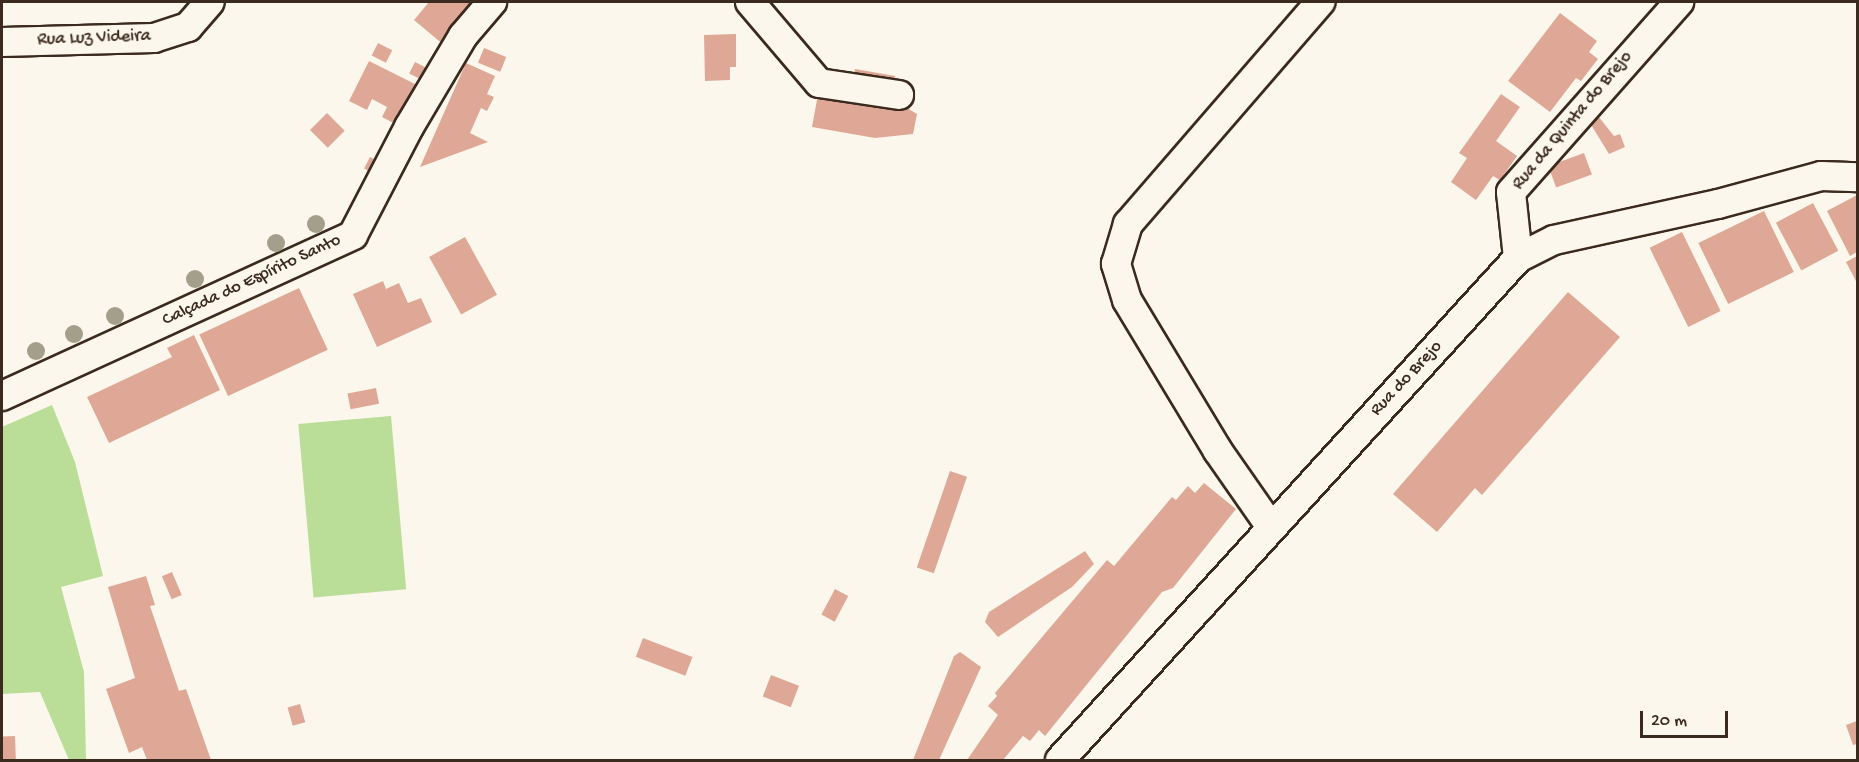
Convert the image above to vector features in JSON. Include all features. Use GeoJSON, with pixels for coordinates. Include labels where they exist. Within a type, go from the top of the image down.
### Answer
{"type":"FeatureCollection","features":[{"type":"Feature","properties":{"kind":"street","name":"Rua Luz Videira"},"geometry":{"type":"LineString","coordinates":[[2,42],[154,38],[188,27],[210,2]]}},
{"type":"Feature","properties":{"kind":"street","name":"Calçada do Espírito Santo"},"geometry":{"type":"LineString","coordinates":[[2,396],[353,235],[421,107],[463,36],[492,2]]}},
{"type":"Feature","properties":{"kind":"street"},"geometry":{"type":"LineString","coordinates":[[750,2],[819,83],[899,95]]}},
{"type":"Feature","properties":{"kind":"street"},"geometry":{"type":"LineString","coordinates":[[1271,527],[1218,451],[1127,300],[1116,264],[1128,224],[1320,2]]}},
{"type":"Feature","properties":{"kind":"street","name":"Rua da Quinta do Brejo"},"geometry":{"type":"LineString","coordinates":[[1518,258],[1511,192],[1679,2]]}},
{"type":"Feature","properties":{"kind":"street","name":"Rua do Brejo"},"geometry":{"type":"LineString","coordinates":[[1060,760],[1518,258],[1554,240],[1718,204],[1821,176],[1857,177]]}},
{"type":"Feature","properties":{"kind":"green space"},"geometry":{"type":"Polygon","coordinates":[[[52,405],[75,462],[103,576],[61,587],[84,672],[86,760],[69,760],[40,692],[2,694],[2,427],[52,405]]]}},
{"type":"Feature","properties":{"kind":"green space"},"geometry":{"type":"Polygon","coordinates":[[[391,416],[406,589],[314,597],[298,424],[391,416]]]}},
{"type":"Feature","properties":{"kind":"building"},"geometry":{"type":"Polygon","coordinates":[[[429,2],[476,2],[445,46],[414,20],[429,2]]]}},
{"type":"Feature","properties":{"kind":"building"},"geometry":{"type":"Polygon","coordinates":[[[1560,13],[1597,41],[1589,52],[1598,59],[1581,81],[1576,78],[1550,112],[1508,81],[1560,13]]]}},
{"type":"Feature","properties":{"kind":"building"},"geometry":{"type":"Polygon","coordinates":[[[736,34],[736,67],[730,67],[730,80],[705,81],[704,35],[736,34]]]}},
{"type":"Feature","properties":{"kind":"building"},"geometry":{"type":"Polygon","coordinates":[[[378,43],[392,50],[386,63],[372,55],[378,43]]]}},
{"type":"Feature","properties":{"kind":"building"},"geometry":{"type":"Polygon","coordinates":[[[484,48],[506,57],[500,72],[478,63],[484,48]]]}},
{"type":"Feature","properties":{"kind":"building"},"geometry":{"type":"Polygon","coordinates":[[[369,61],[421,87],[401,127],[382,117],[387,107],[372,99],[367,110],[349,101],[369,61]]]}},
{"type":"Feature","properties":{"kind":"building"},"geometry":{"type":"Polygon","coordinates":[[[415,62],[429,69],[423,81],[409,74],[415,62]]]}},
{"type":"Feature","properties":{"kind":"building"},"geometry":{"type":"Polygon","coordinates":[[[466,63],[495,76],[487,94],[494,97],[487,111],[481,108],[470,133],[488,142],[420,167],[466,63]]]}},
{"type":"Feature","properties":{"kind":"building"},"geometry":{"type":"Polygon","coordinates":[[[855,69],[895,76],[894,86],[853,79],[855,69]]]}},
{"type":"Feature","properties":{"kind":"building"},"geometry":{"type":"Polygon","coordinates":[[[819,89],[902,105],[917,114],[913,134],[875,138],[812,127],[819,89]]]}},
{"type":"Feature","properties":{"kind":"building"},"geometry":{"type":"Polygon","coordinates":[[[1501,94],[1520,107],[1496,141],[1517,156],[1500,180],[1493,176],[1476,200],[1451,182],[1467,158],[1459,153],[1501,94]]]}},
{"type":"Feature","properties":{"kind":"building"},"geometry":{"type":"Polygon","coordinates":[[[327,113],[345,131],[328,148],[310,130],[327,113]]]}},
{"type":"Feature","properties":{"kind":"building"},"geometry":{"type":"Polygon","coordinates":[[[1598,116],[1614,136],[1620,134],[1625,147],[1609,154],[1590,123],[1598,116]]]}},
{"type":"Feature","properties":{"kind":"building"},"geometry":{"type":"Polygon","coordinates":[[[1584,153],[1592,175],[1556,188],[1548,166],[1584,153]]]}},
{"type":"Feature","properties":{"kind":"building"},"geometry":{"type":"Polygon","coordinates":[[[370,157],[378,161],[372,173],[364,169],[370,157]]]}},
{"type":"Feature","properties":{"kind":"building"},"geometry":{"type":"Polygon","coordinates":[[[1857,195],[1857,252],[1850,256],[1827,211],[1857,195]]]}},
{"type":"Feature","properties":{"kind":"building"},"geometry":{"type":"Polygon","coordinates":[[[1813,203],[1838,251],[1801,270],[1776,223],[1813,203]]]}},
{"type":"Feature","properties":{"kind":"building"},"geometry":{"type":"Polygon","coordinates":[[[1764,211],[1794,272],[1728,304],[1698,243],[1764,211]]]}},
{"type":"Feature","properties":{"kind":"building"},"geometry":{"type":"Polygon","coordinates":[[[1682,232],[1721,311],[1688,327],[1650,248],[1682,232]]]}},
{"type":"Feature","properties":{"kind":"building"},"geometry":{"type":"Polygon","coordinates":[[[465,237],[497,295],[461,315],[429,257],[465,237]]]}},
{"type":"Feature","properties":{"kind":"building"},"geometry":{"type":"Polygon","coordinates":[[[1857,256],[1857,283],[1846,262],[1857,256]]]}},
{"type":"Feature","properties":{"kind":"building"},"geometry":{"type":"Polygon","coordinates":[[[383,281],[386,289],[399,283],[408,303],[421,298],[432,322],[377,347],[353,294],[383,281]]]}},
{"type":"Feature","properties":{"kind":"building"},"geometry":{"type":"Polygon","coordinates":[[[299,288],[328,350],[228,396],[199,334],[299,288]]]}},
{"type":"Feature","properties":{"kind":"building"},"geometry":{"type":"Polygon","coordinates":[[[1568,292],[1620,337],[1482,495],[1475,488],[1437,532],[1393,494],[1568,292]]]}},
{"type":"Feature","properties":{"kind":"building"},"geometry":{"type":"Polygon","coordinates":[[[194,335],[220,390],[109,443],[87,397],[172,357],[167,348],[194,335]]]}},
{"type":"Feature","properties":{"kind":"building"},"geometry":{"type":"Polygon","coordinates":[[[376,388],[379,404],[351,409],[348,394],[376,388]]]}},
{"type":"Feature","properties":{"kind":"building"},"geometry":{"type":"Polygon","coordinates":[[[950,471],[967,477],[934,573],[917,567],[950,471]]]}},
{"type":"Feature","properties":{"kind":"building"},"geometry":{"type":"Polygon","coordinates":[[[1204,483],[1236,509],[1173,588],[1162,592],[1045,736],[1039,730],[1030,741],[1023,736],[1003,760],[967,760],[998,715],[988,706],[997,696],[995,693],[1107,560],[1114,566],[1172,497],[1176,500],[1188,486],[1195,493],[1204,483]]]}},
{"type":"Feature","properties":{"kind":"building"},"geometry":{"type":"Polygon","coordinates":[[[1085,551],[1094,564],[1072,587],[998,637],[985,622],[989,612],[1085,551]]]}},
{"type":"Feature","properties":{"kind":"building"},"geometry":{"type":"Polygon","coordinates":[[[172,572],[182,595],[172,599],[162,576],[172,572]]]}},
{"type":"Feature","properties":{"kind":"building"},"geometry":{"type":"Polygon","coordinates":[[[146,576],[155,605],[150,606],[179,691],[186,689],[211,760],[147,760],[142,747],[129,753],[106,689],[135,678],[108,587],[146,576]]]}},
{"type":"Feature","properties":{"kind":"building"},"geometry":{"type":"Polygon","coordinates":[[[835,589],[848,596],[835,622],[821,615],[835,589]]]}},
{"type":"Feature","properties":{"kind":"building"},"geometry":{"type":"Polygon","coordinates":[[[643,638],[692,657],[685,676],[636,657],[643,638]]]}},
{"type":"Feature","properties":{"kind":"building"},"geometry":{"type":"Polygon","coordinates":[[[960,652],[981,667],[939,760],[913,760],[954,656],[960,652]]]}},
{"type":"Feature","properties":{"kind":"building"},"geometry":{"type":"Polygon","coordinates":[[[771,675],[799,686],[791,707],[763,696],[771,675]]]}},
{"type":"Feature","properties":{"kind":"building"},"geometry":{"type":"Polygon","coordinates":[[[300,704],[305,722],[293,726],[288,708],[300,704]]]}},
{"type":"Feature","properties":{"kind":"building"},"geometry":{"type":"Polygon","coordinates":[[[1857,721],[1857,744],[1853,745],[1846,725],[1857,721]]]}},
{"type":"Feature","properties":{"kind":"building"},"geometry":{"type":"Polygon","coordinates":[[[2,736],[15,736],[16,760],[3,760],[2,736]]]}}]}
